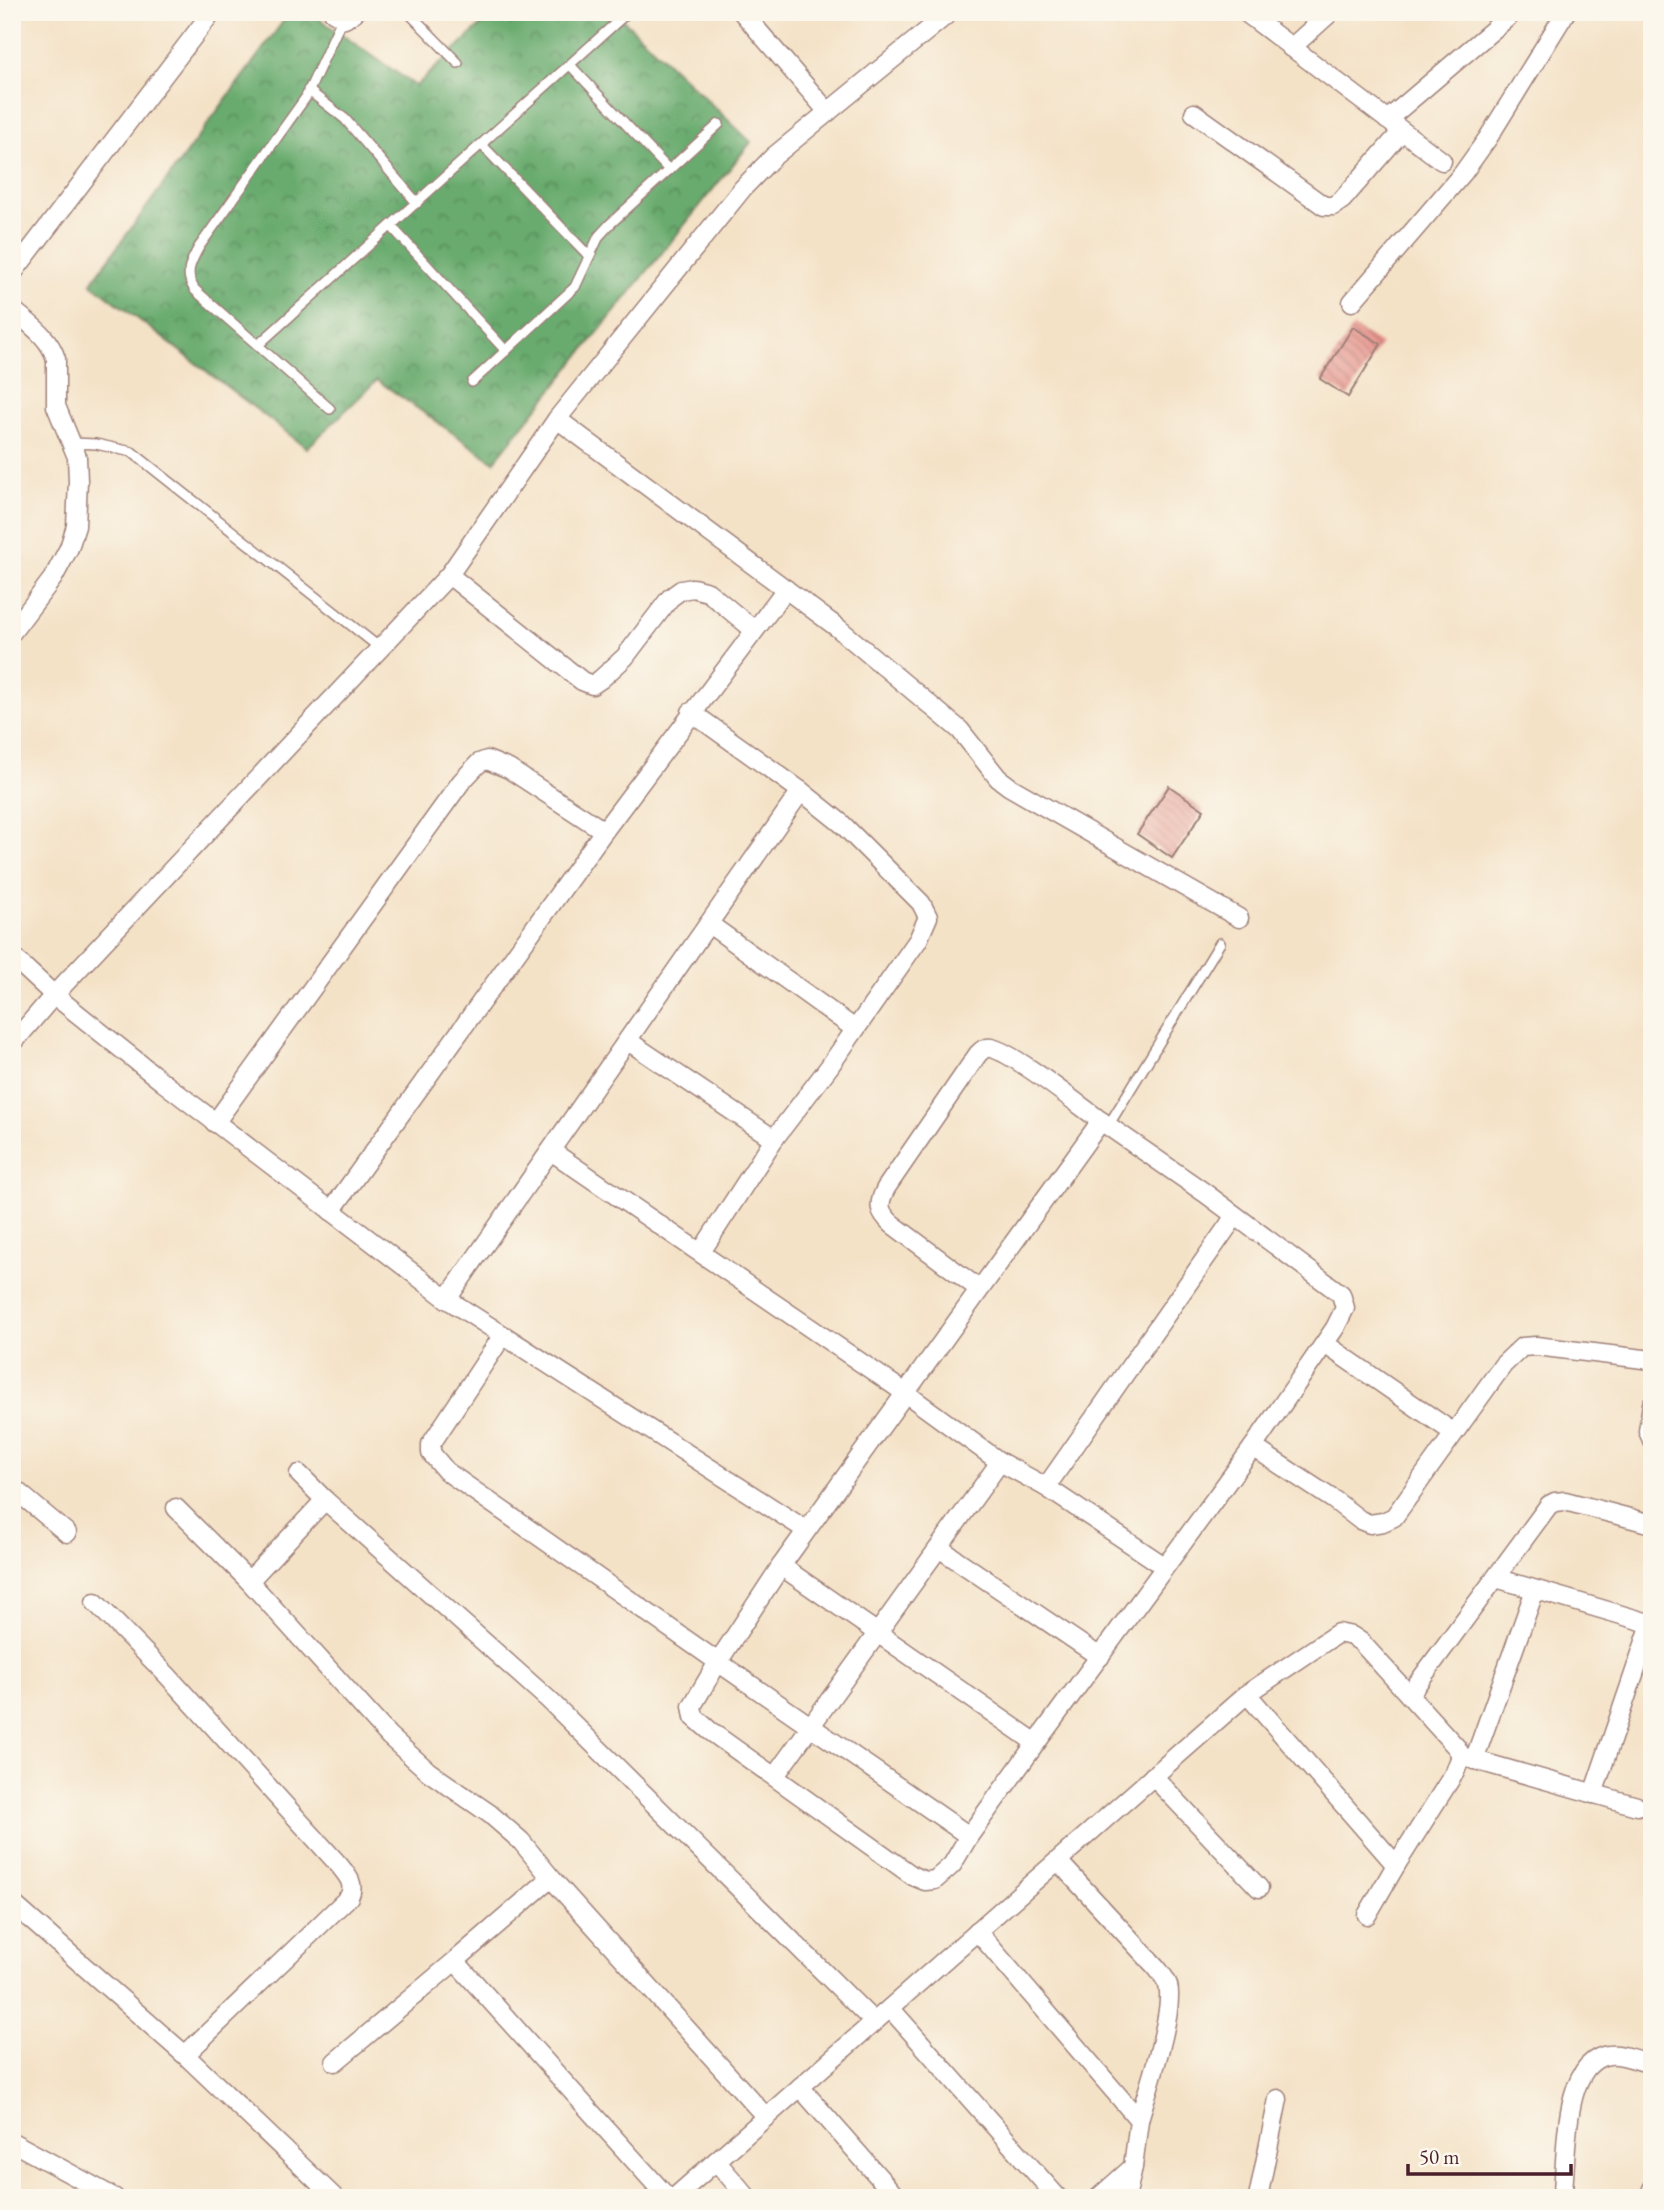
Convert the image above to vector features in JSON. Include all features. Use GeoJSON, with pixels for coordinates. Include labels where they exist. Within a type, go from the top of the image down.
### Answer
{"type":"FeatureCollection","features":[{"type":"Feature","properties":{"kind":"street"},"geometry":{"type":"LineString","coordinates":[[12,274],[212,12]]}},
{"type":"Feature","properties":{"kind":"street"},"geometry":{"type":"LineString","coordinates":[[742,12],[828,112]]}},
{"type":"Feature","properties":{"kind":"street"},"geometry":{"type":"LineString","coordinates":[[12,1044],[54,995],[449,575],[557,419],[743,188],[773,157],[950,12]]}},
{"type":"Feature","properties":{"kind":"street"},"geometry":{"type":"LineString","coordinates":[[1245,12],[1442,161]]}},
{"type":"Feature","properties":{"kind":"street"},"geometry":{"type":"LineString","coordinates":[[1292,48],[1331,12]]}},
{"type":"Feature","properties":{"kind":"street"},"geometry":{"type":"LineString","coordinates":[[1194,113],[1324,206],[1333,206],[1342,200],[1394,125],[1514,12]]}},
{"type":"Feature","properties":{"kind":"street"},"geometry":{"type":"LineString","coordinates":[[1352,302],[1463,173],[1488,138],[1566,12]]}},
{"type":"Feature","properties":{"kind":"street"},"geometry":{"type":"LineString","coordinates":[[12,309],[44,337],[54,352],[56,406],[60,420],[73,443],[77,457],[78,481],[76,526],[69,548],[52,578],[12,632]]}},
{"type":"Feature","properties":{"kind":"street"},"geometry":{"type":"LineString","coordinates":[[557,419],[838,628],[960,730],[998,778],[1010,787],[1239,918]]}},
{"type":"Feature","properties":{"kind":"street"},"geometry":{"type":"LineString","coordinates":[[449,575],[582,681],[592,685],[625,657],[670,598],[681,590],[693,588],[708,592],[754,630]]}},
{"type":"Feature","properties":{"kind":"street"},"geometry":{"type":"LineString","coordinates":[[331,1211],[691,712],[786,589]]}},
{"type":"Feature","properties":{"kind":"street"},"geometry":{"type":"LineString","coordinates":[[691,712],[841,823],[921,903],[928,917],[918,940],[774,1139],[701,1252]]}},
{"type":"Feature","properties":{"kind":"street"},"geometry":{"type":"LineString","coordinates":[[215,1122],[461,782],[479,763],[487,760],[509,769],[604,831]]}},
{"type":"Feature","properties":{"kind":"street"},"geometry":{"type":"LineString","coordinates":[[447,1299],[801,792]]}},
{"type":"Feature","properties":{"kind":"street"},"geometry":{"type":"LineString","coordinates":[[709,925],[855,1029]]}},
{"type":"Feature","properties":{"kind":"street"},"geometry":{"type":"LineString","coordinates":[[12,956],[54,995],[215,1122],[447,1299],[806,1530]]}},
{"type":"Feature","properties":{"kind":"street"},"geometry":{"type":"LineString","coordinates":[[628,1041],[774,1139]]}},
{"type":"Feature","properties":{"kind":"street"},"geometry":{"type":"LineString","coordinates":[[979,1289],[892,1224],[882,1215],[879,1207],[886,1188],[978,1054],[990,1047],[1007,1055],[1104,1123],[1235,1216],[1341,1294],[1345,1308],[1325,1344],[1253,1447],[1035,1743],[969,1836],[952,1865],[935,1880],[925,1881],[913,1876],[710,1731],[694,1717],[692,1706],[806,1530],[979,1289],[1104,1123]]}},
{"type":"Feature","properties":{"kind":"street"},"geometry":{"type":"LineString","coordinates":[[551,1151],[904,1392],[1000,1462],[1046,1487],[1164,1566]]}},
{"type":"Feature","properties":{"kind":"street"},"geometry":{"type":"LineString","coordinates":[[1046,1487],[1235,1216]]}},
{"type":"Feature","properties":{"kind":"street"},"geometry":{"type":"LineString","coordinates":[[503,1335],[431,1444],[431,1453],[435,1460],[506,1514],[969,1836]]}},
{"type":"Feature","properties":{"kind":"street"},"geometry":{"type":"LineString","coordinates":[[1325,1344],[1454,1433]]}},
{"type":"Feature","properties":{"kind":"street"},"geometry":{"type":"LineString","coordinates":[[1253,1447],[1360,1520],[1370,1524],[1383,1522],[1394,1517],[1503,1365],[1522,1347],[1536,1346],[1652,1360]]}},
{"type":"Feature","properties":{"kind":"street"},"geometry":{"type":"LineString","coordinates":[[1652,1404],[1648,1431],[1652,1440]]}},
{"type":"Feature","properties":{"kind":"street"},"geometry":{"type":"LineString","coordinates":[[775,1776],[1000,1462]]}},
{"type":"Feature","properties":{"kind":"street"},"geometry":{"type":"LineString","coordinates":[[299,1474],[550,1700],[874,2022]]}},
{"type":"Feature","properties":{"kind":"street"},"geometry":{"type":"LineString","coordinates":[[12,1487],[67,1533]]}},
{"type":"Feature","properties":{"kind":"street"},"geometry":{"type":"LineString","coordinates":[[249,1581],[325,1500]]}},
{"type":"Feature","properties":{"kind":"street"},"geometry":{"type":"LineString","coordinates":[[1409,1695],[1549,1505],[1565,1501],[1652,1524]]}},
{"type":"Feature","properties":{"kind":"street"},"geometry":{"type":"LineString","coordinates":[[176,1508],[249,1581],[389,1736],[429,1772],[472,1801],[521,1841],[551,1878],[765,2116]]}},
{"type":"Feature","properties":{"kind":"street"},"geometry":{"type":"LineString","coordinates":[[939,1548],[1100,1657]]}},
{"type":"Feature","properties":{"kind":"street"},"geometry":{"type":"LineString","coordinates":[[781,1566],[1035,1743]]}},
{"type":"Feature","properties":{"kind":"street"},"geometry":{"type":"LineString","coordinates":[[1496,1578],[1651,1624],[1593,1794]]}},
{"type":"Feature","properties":{"kind":"street"},"geometry":{"type":"LineString","coordinates":[[1367,1915],[1455,1772],[1467,1758],[1535,1590]]}},
{"type":"Feature","properties":{"kind":"street"},"geometry":{"type":"LineString","coordinates":[[95,1602],[167,1675],[339,1865],[351,1884],[352,1892],[349,1897],[185,2055]]}},
{"type":"Feature","properties":{"kind":"street"},"geometry":{"type":"LineString","coordinates":[[674,2198],[1247,1694],[1328,1639],[1343,1632],[1361,1642],[1467,1758],[1637,1806]]}},
{"type":"Feature","properties":{"kind":"street"},"geometry":{"type":"LineString","coordinates":[[1247,1694],[1396,1865]]}},
{"type":"Feature","properties":{"kind":"street"},"geometry":{"type":"LineString","coordinates":[[1153,1776],[1259,1888]]}},
{"type":"Feature","properties":{"kind":"street"},"geometry":{"type":"LineString","coordinates":[[1058,1861],[1157,1967],[1168,1984],[1167,2019],[1139,2120],[1126,2198]]}},
{"type":"Feature","properties":{"kind":"street"},"geometry":{"type":"LineString","coordinates":[[335,2062],[551,1878]]}},
{"type":"Feature","properties":{"kind":"street"},"geometry":{"type":"LineString","coordinates":[[12,1903],[185,2055],[335,2198]]}},
{"type":"Feature","properties":{"kind":"street"},"geometry":{"type":"LineString","coordinates":[[977,1931],[1139,2120]]}},
{"type":"Feature","properties":{"kind":"street"},"geometry":{"type":"LineString","coordinates":[[455,1961],[668,2198]]}},
{"type":"Feature","properties":{"kind":"street"},"geometry":{"type":"LineString","coordinates":[[890,2008],[1058,2198]]}},
{"type":"Feature","properties":{"kind":"street"},"geometry":{"type":"LineString","coordinates":[[1562,2198],[1569,2124],[1574,2089],[1579,2076],[1597,2059],[1608,2055],[1652,2064]]}},
{"type":"Feature","properties":{"kind":"street"},"geometry":{"type":"LineString","coordinates":[[800,2087],[897,2198]]}},
{"type":"Feature","properties":{"kind":"street"},"geometry":{"type":"LineString","coordinates":[[1258,2198],[1278,2099]]}},
{"type":"Feature","properties":{"kind":"street"},"geometry":{"type":"LineString","coordinates":[[12,2142],[115,2198]]}},
{"type":"Feature","properties":{"kind":"street"},"geometry":{"type":"LineString","coordinates":[[716,2161],[748,2198]]}},
{"type":"Feature","properties":{"kind":"street"},"geometry":{"type":"LineString","coordinates":[[1098,2198],[1132,2166]]}},
{"type":"Feature","properties":{"kind":"street"},"geometry":{"type":"LineString","coordinates":[[1649,2198],[1652,2189]]}},
{"type":"Feature","properties":{"kind":"lane"},"geometry":{"type":"LineString","coordinates":[[408,12],[457,63]]}},
{"type":"Feature","properties":{"kind":"lane"},"geometry":{"type":"LineString","coordinates":[[258,345],[628,12]]}},
{"type":"Feature","properties":{"kind":"lane"},"geometry":{"type":"LineString","coordinates":[[331,409],[195,290],[190,282],[189,265],[309,90],[343,14]]}},
{"type":"Feature","properties":{"kind":"lane"},"geometry":{"type":"LineString","coordinates":[[570,65],[669,170]]}},
{"type":"Feature","properties":{"kind":"lane"},"geometry":{"type":"LineString","coordinates":[[309,90],[345,119],[417,204]]}},
{"type":"Feature","properties":{"kind":"lane"},"geometry":{"type":"LineString","coordinates":[[472,382],[575,287],[604,230],[719,124]]}},
{"type":"Feature","properties":{"kind":"lane"},"geometry":{"type":"LineString","coordinates":[[482,145],[589,256]]}},
{"type":"Feature","properties":{"kind":"lane"},"geometry":{"type":"LineString","coordinates":[[391,226],[506,351]]}},
{"type":"Feature","properties":{"kind":"lane"},"geometry":{"type":"LineString","coordinates":[[73,443],[96,444],[132,452],[380,648]]}},
{"type":"Feature","properties":{"kind":"lane"},"geometry":{"type":"LineString","coordinates":[[1104,1123],[1220,943]]}},
{"type":"Feature","properties":{"kind":"green space"},"geometry":{"type":"Polygon","coordinates":[[[290,12],[309,12],[416,86],[495,12],[615,12],[751,142],[494,462],[377,380],[307,448],[91,283],[290,12]]]}},
{"type":"Feature","properties":{"kind":"building"},"geometry":{"type":"Polygon","coordinates":[[[1353,327],[1381,344],[1348,397],[1320,379],[1353,327]]]}},
{"type":"Feature","properties":{"kind":"building"},"geometry":{"type":"Polygon","coordinates":[[[1169,786],[1204,810],[1172,858],[1137,834],[1169,786]]]}}]}
